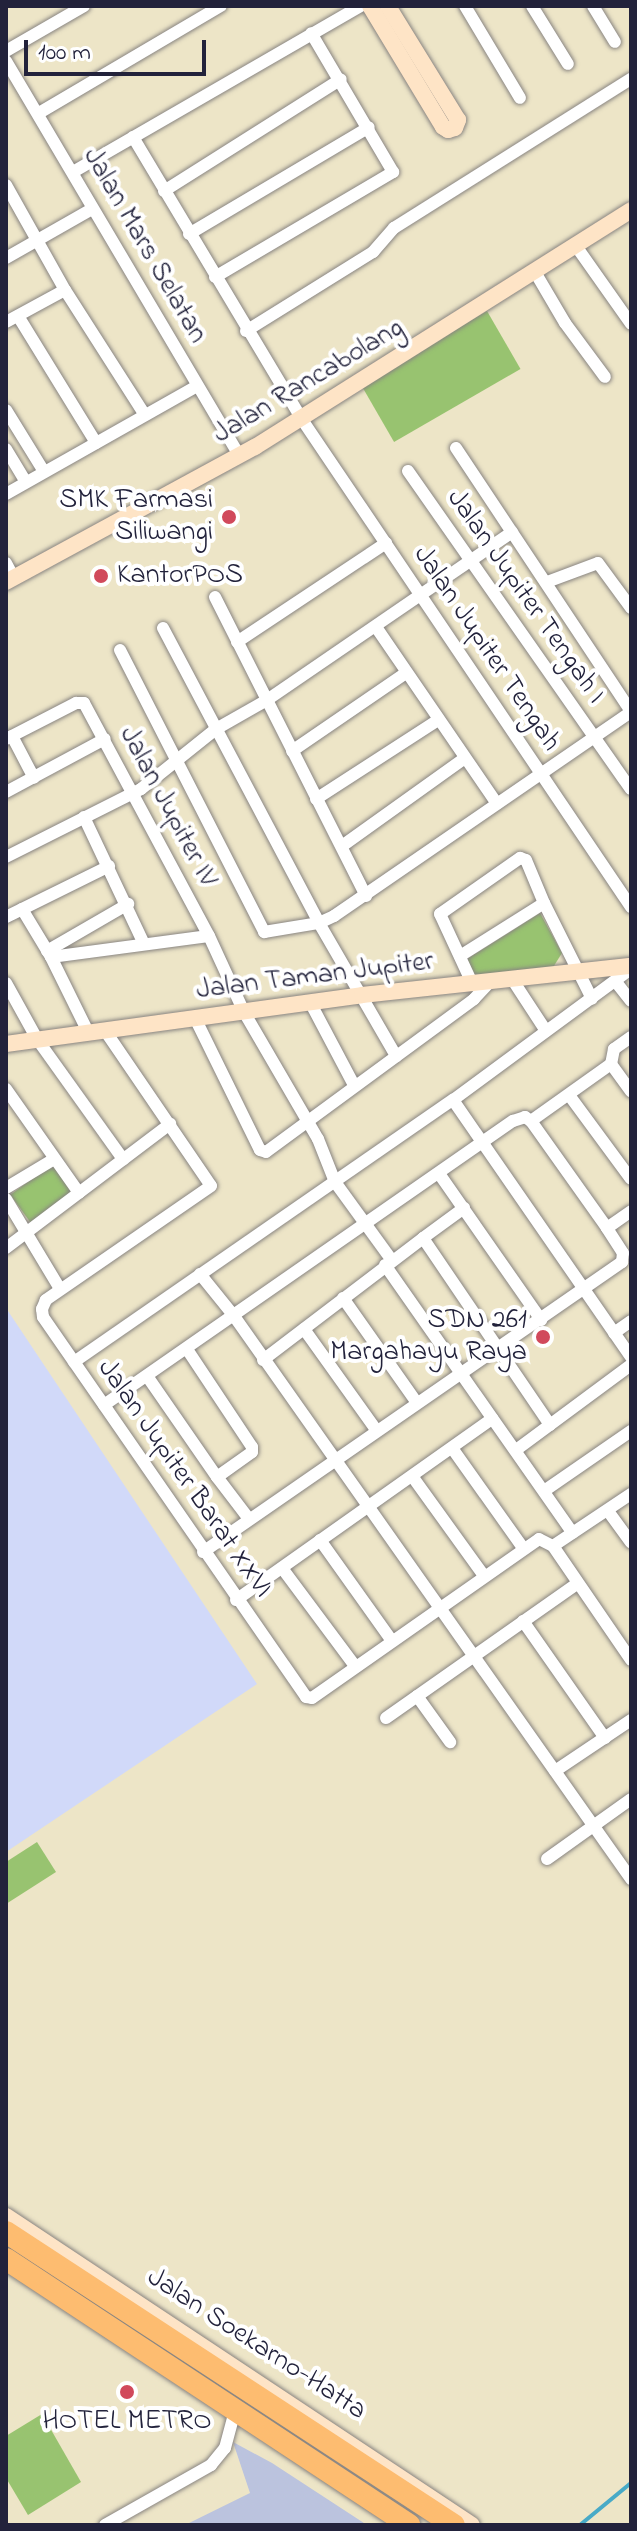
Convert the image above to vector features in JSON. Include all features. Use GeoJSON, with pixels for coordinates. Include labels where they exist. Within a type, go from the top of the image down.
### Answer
{"type":"FeatureCollection","features":[{"type":"Feature","properties":{"kind":"highway","name":"Jalan Soekarno-Hatta"},"geometry":{"type":"LineString","coordinates":[[6,2232],[454,2525]]}},
{"type":"Feature","properties":{"kind":"highway"},"geometry":{"type":"LineString","coordinates":[[6,2259],[46,2290],[409,2525]]}},
{"type":"Feature","properties":{"kind":"highway"},"geometry":{"type":"LineString","coordinates":[[246,2389],[279,2396]]}},
{"type":"Feature","properties":{"kind":"street"},"geometry":{"type":"LineString","coordinates":[[6,51],[63,11],[84,6]]}},
{"type":"Feature","properties":{"kind":"street"},"geometry":{"type":"LineString","coordinates":[[39,113],[221,6]]}},
{"type":"Feature","properties":{"kind":"street"},"geometry":{"type":"LineString","coordinates":[[73,172],[361,6]]}},
{"type":"Feature","properties":{"kind":"street"},"geometry":{"type":"LineString","coordinates":[[370,6],[443,127],[448,130],[455,128],[458,120],[388,6]]}},
{"type":"Feature","properties":{"kind":"street"},"geometry":{"type":"LineString","coordinates":[[465,6],[520,98]]}},
{"type":"Feature","properties":{"kind":"street"},"geometry":{"type":"LineString","coordinates":[[532,6],[568,64]]}},
{"type":"Feature","properties":{"kind":"street"},"geometry":{"type":"LineString","coordinates":[[593,6],[615,42]]}},
{"type":"Feature","properties":{"kind":"street"},"geometry":{"type":"LineString","coordinates":[[215,277],[390,177],[393,167],[311,33]]}},
{"type":"Feature","properties":{"kind":"street","name":"Jalan Mars Selatan"},"geometry":{"type":"LineString","coordinates":[[6,61],[240,456]]}},
{"type":"Feature","properties":{"kind":"street"},"geometry":{"type":"LineString","coordinates":[[164,191],[341,79]]}},
{"type":"Feature","properties":{"kind":"street"},"geometry":{"type":"LineString","coordinates":[[246,331],[373,252],[394,228],[631,79]]}},
{"type":"Feature","properties":{"kind":"street"},"geometry":{"type":"LineString","coordinates":[[189,234],[369,127]]}},
{"type":"Feature","properties":{"kind":"street","name":"Jalan Jupiter Tengah"},"geometry":{"type":"LineString","coordinates":[[133,137],[246,331],[301,418],[631,907]]}},
{"type":"Feature","properties":{"kind":"street"},"geometry":{"type":"LineString","coordinates":[[7,188],[65,290],[145,415]]}},
{"type":"Feature","properties":{"kind":"street"},"geometry":{"type":"LineString","coordinates":[[6,258],[39,242],[92,209]]}},
{"type":"Feature","properties":{"kind":"street","name":"Jalan Rancabolang"},"geometry":{"type":"LineString","coordinates":[[9,573],[240,456],[631,210]]}},
{"type":"Feature","properties":{"kind":"street"},"geometry":{"type":"LineString","coordinates":[[576,246],[631,324]]}},
{"type":"Feature","properties":{"kind":"street"},"geometry":{"type":"LineString","coordinates":[[535,272],[565,323],[605,377]]}},
{"type":"Feature","properties":{"kind":"street"},"geometry":{"type":"LineString","coordinates":[[65,290],[12,319],[96,443]]}},
{"type":"Feature","properties":{"kind":"street"},"geometry":{"type":"LineString","coordinates":[[6,494],[43,470],[197,386]]}},
{"type":"Feature","properties":{"kind":"street"},"geometry":{"type":"LineString","coordinates":[[6,410],[43,470]]}},
{"type":"Feature","properties":{"kind":"street"},"geometry":{"type":"LineString","coordinates":[[120,650],[178,760],[261,931],[319,923],[366,896],[631,711],[456,448]]}},
{"type":"Feature","properties":{"kind":"street"},"geometry":{"type":"LineString","coordinates":[[6,449],[25,481]]}},
{"type":"Feature","properties":{"kind":"street","name":"Jalan Jupiter Tengah I"},"geometry":{"type":"LineString","coordinates":[[408,471],[631,789]]}},
{"type":"Feature","properties":{"kind":"street"},"geometry":{"type":"LineString","coordinates":[[6,857],[132,792],[157,770],[178,760],[216,729],[267,700],[512,532]]}},
{"type":"Feature","properties":{"kind":"street"},"geometry":{"type":"LineString","coordinates":[[237,642],[386,543]]}},
{"type":"Feature","properties":{"kind":"street"},"geometry":{"type":"LineString","coordinates":[[547,582],[598,563],[631,608]]}},
{"type":"Feature","properties":{"kind":"street"},"geometry":{"type":"LineString","coordinates":[[215,597],[366,896]]}},
{"type":"Feature","properties":{"kind":"street"},"geometry":{"type":"LineString","coordinates":[[376,627],[497,804]]}},
{"type":"Feature","properties":{"kind":"street"},"geometry":{"type":"LineString","coordinates":[[163,628],[319,923],[396,1056]]}},
{"type":"Feature","properties":{"kind":"street"},"geometry":{"type":"LineString","coordinates":[[292,751],[406,673]]}},
{"type":"Feature","properties":{"kind":"street","name":"Jalan Jupiter IV"},"geometry":{"type":"LineString","coordinates":[[9,738],[80,702],[105,739],[209,936],[244,1012],[308,1120],[338,1180],[461,1374],[573,1533]]}},
{"type":"Feature","properties":{"kind":"street"},"geometry":{"type":"LineString","coordinates":[[316,799],[438,720]]}},
{"type":"Feature","properties":{"kind":"street"},"geometry":{"type":"LineString","coordinates":[[9,738],[34,778]]}},
{"type":"Feature","properties":{"kind":"street"},"geometry":{"type":"LineString","coordinates":[[6,792],[105,739]]}},
{"type":"Feature","properties":{"kind":"street"},"geometry":{"type":"LineString","coordinates":[[342,846],[465,758]]}},
{"type":"Feature","properties":{"kind":"street"},"geometry":{"type":"LineString","coordinates":[[84,817],[128,904],[144,944]]}},
{"type":"Feature","properties":{"kind":"street"},"geometry":{"type":"LineString","coordinates":[[472,983],[440,914],[520,858],[526,860],[572,972],[592,999]]}},
{"type":"Feature","properties":{"kind":"street"},"geometry":{"type":"LineString","coordinates":[[6,917],[109,866]]}},
{"type":"Feature","properties":{"kind":"street"},"geometry":{"type":"LineString","coordinates":[[460,956],[544,903]]}},
{"type":"Feature","properties":{"kind":"street"},"geometry":{"type":"LineString","coordinates":[[49,954],[128,904]]}},
{"type":"Feature","properties":{"kind":"street"},"geometry":{"type":"LineString","coordinates":[[22,909],[49,954],[89,1034]]}},
{"type":"Feature","properties":{"kind":"street"},"geometry":{"type":"LineString","coordinates":[[49,954],[209,936]]}},
{"type":"Feature","properties":{"kind":"street"},"geometry":{"type":"LineString","coordinates":[[74,1362],[453,1100],[631,968]]}},
{"type":"Feature","properties":{"kind":"street","name":"Jalan Taman Jupiter"},"geometry":{"type":"LineString","coordinates":[[6,1044],[362,995],[546,974],[631,968]]}},
{"type":"Feature","properties":{"kind":"street"},"geometry":{"type":"LineString","coordinates":[[512,979],[528,1008],[546,1031]]}},
{"type":"Feature","properties":{"kind":"street"},"geometry":{"type":"LineString","coordinates":[[195,1018],[260,1150],[266,1152],[474,999],[491,981]]}},
{"type":"Feature","properties":{"kind":"street"},"geometry":{"type":"LineString","coordinates":[[616,982],[631,1001]]}},
{"type":"Feature","properties":{"kind":"street"},"geometry":{"type":"LineString","coordinates":[[6,983],[37,1039],[123,1159]]}},
{"type":"Feature","properties":{"kind":"street"},"geometry":{"type":"LineString","coordinates":[[310,1002],[354,1085]]}},
{"type":"Feature","properties":{"kind":"street"},"geometry":{"type":"LineString","coordinates":[[6,1199],[60,1289],[211,1186],[106,1032]]}},
{"type":"Feature","properties":{"kind":"street"},"geometry":{"type":"LineString","coordinates":[[531,1121],[611,1064],[614,1049],[631,1037]]}},
{"type":"Feature","properties":{"kind":"street"},"geometry":{"type":"LineString","coordinates":[[611,1064],[631,1092]]}},
{"type":"Feature","properties":{"kind":"street"},"geometry":{"type":"LineString","coordinates":[[6,1089],[79,1193]]}},
{"type":"Feature","properties":{"kind":"street"},"geometry":{"type":"LineString","coordinates":[[569,1095],[631,1179]]}},
{"type":"Feature","properties":{"kind":"street"},"geometry":{"type":"LineString","coordinates":[[453,1100],[631,1357]]}},
{"type":"Feature","properties":{"kind":"street"},"geometry":{"type":"LineString","coordinates":[[104,1405],[440,1175],[519,1117],[531,1121],[607,1228],[624,1257],[541,1320],[203,1552]]}},
{"type":"Feature","properties":{"kind":"street"},"geometry":{"type":"LineString","coordinates":[[6,1248],[170,1124]]}},
{"type":"Feature","properties":{"kind":"street"},"geometry":{"type":"LineString","coordinates":[[6,1188],[54,1159]]}},
{"type":"Feature","properties":{"kind":"street"},"geometry":{"type":"LineString","coordinates":[[440,1175],[541,1320]]}},
{"type":"Feature","properties":{"kind":"street"},"geometry":{"type":"LineString","coordinates":[[263,1360],[388,1262],[464,1208]]}},
{"type":"Feature","properties":{"kind":"street"},"geometry":{"type":"LineString","coordinates":[[607,1228],[631,1211]]}},
{"type":"Feature","properties":{"kind":"street"},"geometry":{"type":"LineString","coordinates":[[423,1238],[501,1348],[550,1425]]}},
{"type":"Feature","properties":{"kind":"street"},"geometry":{"type":"LineString","coordinates":[[200,1274],[234,1316],[438,1610],[474,1656],[631,1879]]}},
{"type":"Feature","properties":{"kind":"street","name":"Jalan Jupiter Barat XXVI"},"geometry":{"type":"LineString","coordinates":[[60,1289],[46,1300],[43,1317],[306,1697],[312,1698],[355,1666]]}},
{"type":"Feature","properties":{"kind":"street"},"geometry":{"type":"LineString","coordinates":[[343,1298],[417,1403]]}},
{"type":"Feature","properties":{"kind":"street"},"geometry":{"type":"LineString","coordinates":[[614,1333],[631,1321]]}},
{"type":"Feature","properties":{"kind":"street"},"geometry":{"type":"LineString","coordinates":[[304,1329],[377,1431]]}},
{"type":"Feature","properties":{"kind":"street"},"geometry":{"type":"LineString","coordinates":[[187,1349],[252,1447],[252,1452],[217,1477]]}},
{"type":"Feature","properties":{"kind":"street"},"geometry":{"type":"LineString","coordinates":[[516,1450],[631,1365]]}},
{"type":"Feature","properties":{"kind":"street"},"geometry":{"type":"LineString","coordinates":[[147,1376],[249,1519]]}},
{"type":"Feature","properties":{"kind":"street"},"geometry":{"type":"LineString","coordinates":[[236,1600],[492,1419]]}},
{"type":"Feature","properties":{"kind":"street"},"geometry":{"type":"LineString","coordinates":[[544,1491],[631,1431]]}},
{"type":"Feature","properties":{"kind":"street"},"geometry":{"type":"LineString","coordinates":[[452,1448],[523,1548]]}},
{"type":"Feature","properties":{"kind":"street"},"geometry":{"type":"LineString","coordinates":[[412,1476],[484,1576]]}},
{"type":"Feature","properties":{"kind":"street"},"geometry":{"type":"LineString","coordinates":[[553,1546],[631,1494]]}},
{"type":"Feature","properties":{"kind":"street"},"geometry":{"type":"LineString","coordinates":[[608,1511],[631,1543]]}},
{"type":"Feature","properties":{"kind":"street"},"geometry":{"type":"LineString","coordinates":[[282,1568],[355,1666],[523,1548],[544,1538],[553,1546],[631,1660]]}},
{"type":"Feature","properties":{"kind":"street"},"geometry":{"type":"LineString","coordinates":[[320,1540],[392,1641]]}},
{"type":"Feature","properties":{"kind":"street"},"geometry":{"type":"LineString","coordinates":[[386,1718],[577,1584]]}},
{"type":"Feature","properties":{"kind":"street"},"geometry":{"type":"LineString","coordinates":[[523,1621],[605,1738]]}},
{"type":"Feature","properties":{"kind":"street"},"geometry":{"type":"LineString","coordinates":[[417,1696],[450,1742]]}},
{"type":"Feature","properties":{"kind":"street"},"geometry":{"type":"LineString","coordinates":[[555,1771],[631,1720]]}},
{"type":"Feature","properties":{"kind":"street"},"geometry":{"type":"LineString","coordinates":[[547,1859],[631,1799]]}},
{"type":"Feature","properties":{"kind":"street","name":"Jalan Soekarno-Hatta"},"geometry":{"type":"LineString","coordinates":[[6,2216],[472,2525]]}},
{"type":"Feature","properties":{"kind":"street"},"geometry":{"type":"LineString","coordinates":[[6,2268],[46,2290],[393,2525]]}},
{"type":"Feature","properties":{"kind":"street"},"geometry":{"type":"LineString","coordinates":[[105,2525],[211,2465],[225,2448],[233,2418]]}},
{"type":"Feature","properties":{"kind":"shaded area"},"geometry":{"type":"Polygon","coordinates":[[[6,1308],[257,1684],[6,1852],[6,1308]]]}},
{"type":"Feature","properties":{"kind":"shaded area"},"geometry":{"type":"Polygon","coordinates":[[[233,2442],[272,2463],[367,2525],[185,2525],[250,2493],[233,2442]]]}},
{"type":"Feature","properties":{"kind":"green space"},"geometry":{"type":"Polygon","coordinates":[[[487,311],[520,369],[394,442],[361,384],[487,311]]]}},
{"type":"Feature","properties":{"kind":"green space"},"geometry":{"type":"Polygon","coordinates":[[[540,913],[562,953],[552,969],[476,979],[467,959],[540,913]]]}},
{"type":"Feature","properties":{"kind":"green space"},"geometry":{"type":"Polygon","coordinates":[[[54,1163],[74,1191],[30,1222],[10,1195],[54,1163]]]}},
{"type":"Feature","properties":{"kind":"green space"},"geometry":{"type":"Polygon","coordinates":[[[37,1842],[56,1872],[6,1904],[6,1862],[37,1842]]]}},
{"type":"Feature","properties":{"kind":"green space"},"geometry":{"type":"Polygon","coordinates":[[[42,2414],[81,2482],[28,2515],[6,2478],[6,2436],[42,2414]]]}},
{"type":"Feature","properties":{"kind":"waterway"},"geometry":{"type":"LineString","coordinates":[[580,2525],[631,2483]]}},
{"type":"Feature","properties":{"kind":"place","name":"SMK Farmasi Siliwangi"},"geometry":{"type":"Point","coordinates":[229,517]}},
{"type":"Feature","properties":{"kind":"place","name":"KantorPOS"},"geometry":{"type":"Point","coordinates":[101,576]}},
{"type":"Feature","properties":{"kind":"place","name":"SDN 261 Margahayu Raya"},"geometry":{"type":"Point","coordinates":[543,1337]}},
{"type":"Feature","properties":{"kind":"place","name":"HOTEL METRO"},"geometry":{"type":"Point","coordinates":[127,2392]}}]}
